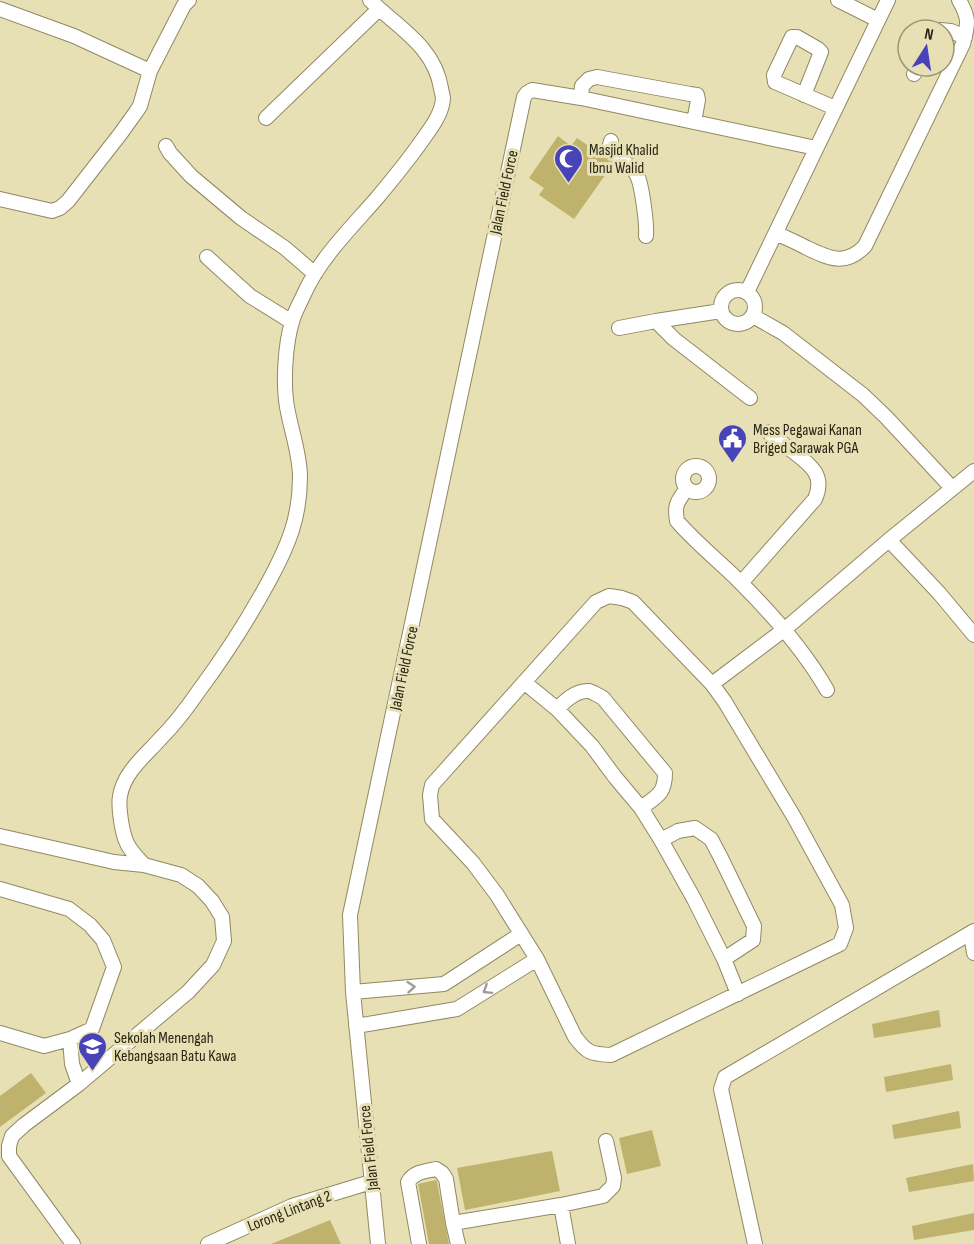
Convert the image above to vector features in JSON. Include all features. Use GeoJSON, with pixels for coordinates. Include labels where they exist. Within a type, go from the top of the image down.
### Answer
{"type":"FeatureCollection","features":[{"type":"Feature","properties":{"kind":"street"},"geometry":{"type":"LineString","coordinates":[[0,199],[52,211],[68,201],[140,106],[150,71],[184,5],[189,0]]}},
{"type":"Feature","properties":{"kind":"street"},"geometry":{"type":"LineString","coordinates":[[838,0],[878,20]]}},
{"type":"Feature","properties":{"kind":"street"},"geometry":{"type":"LineString","coordinates":[[747,292],[888,0]]}},
{"type":"Feature","properties":{"kind":"street"},"geometry":{"type":"LineString","coordinates":[[776,233],[827,258],[843,259],[857,254],[865,246],[963,44],[968,24],[965,10],[959,0]]}},
{"type":"Feature","properties":{"kind":"street"},"geometry":{"type":"LineString","coordinates":[[144,866],[126,842],[120,797],[124,783],[137,763],[162,738],[197,694],[235,639],[284,554],[296,521],[300,473],[286,404],[285,379],[291,322],[305,290],[342,236],[377,198],[434,123],[443,97],[437,70],[429,56],[413,38],[375,5],[266,118]]}},
{"type":"Feature","properties":{"kind":"street"},"geometry":{"type":"LineString","coordinates":[[0,9],[74,36],[150,71]]}},
{"type":"Feature","properties":{"kind":"street"},"geometry":{"type":"LineString","coordinates":[[956,33],[965,37]]}},
{"type":"Feature","properties":{"kind":"street"},"geometry":{"type":"LineString","coordinates":[[694,122],[698,100],[696,96],[690,94],[597,77],[589,79],[582,86],[581,98],[816,148]]}},
{"type":"Feature","properties":{"kind":"street","name":"Jalan Field Force"},"geometry":{"type":"LineString","coordinates":[[378,1244],[353,992],[350,915],[524,98],[532,90],[581,98]]}},
{"type":"Feature","properties":{"kind":"street"},"geometry":{"type":"LineString","coordinates":[[804,95],[835,108]]}},
{"type":"Feature","properties":{"kind":"street"},"geometry":{"type":"LineString","coordinates":[[610,141],[609,149],[637,175],[642,194],[645,236]]}},
{"type":"Feature","properties":{"kind":"street"},"geometry":{"type":"LineString","coordinates":[[166,146],[191,176],[241,218],[285,248],[315,274]]}},
{"type":"Feature","properties":{"kind":"street"},"geometry":{"type":"LineString","coordinates":[[207,257],[250,296],[291,322]]}},
{"type":"Feature","properties":{"kind":"street"},"geometry":{"type":"LineString","coordinates":[[734,290],[747,292],[755,303],[753,316],[742,324],[729,322],[721,311],[723,298],[734,290]]}},
{"type":"Feature","properties":{"kind":"street"},"geometry":{"type":"LineString","coordinates":[[619,328],[721,311]]}},
{"type":"Feature","properties":{"kind":"street"},"geometry":{"type":"LineString","coordinates":[[753,316],[783,333],[863,395],[952,488]]}},
{"type":"Feature","properties":{"kind":"street"},"geometry":{"type":"LineString","coordinates":[[656,321],[674,339],[750,398]]}},
{"type":"Feature","properties":{"kind":"street"},"geometry":{"type":"LineString","coordinates":[[741,583],[815,499],[819,489],[812,466],[768,432]]}},
{"type":"Feature","properties":{"kind":"street"},"geometry":{"type":"LineString","coordinates":[[712,684],[785,629],[974,471]]}},
{"type":"Feature","properties":{"kind":"street"},"geometry":{"type":"LineString","coordinates":[[687,488],[676,505],[678,521],[785,629],[827,690]]}},
{"type":"Feature","properties":{"kind":"street"},"geometry":{"type":"LineString","coordinates":[[889,540],[939,593],[974,635]]}},
{"type":"Feature","properties":{"kind":"street"},"geometry":{"type":"LineString","coordinates":[[609,596],[633,602],[712,684],[725,702],[800,827],[842,905],[846,928],[840,944],[610,1056],[593,1054],[583,1047],[575,1037],[537,959],[496,895],[472,863],[432,819],[430,795],[432,785],[524,682],[596,602],[609,596]]}},
{"type":"Feature","properties":{"kind":"street"},"geometry":{"type":"LineString","coordinates":[[524,682],[557,709],[592,746],[641,808],[694,899],[724,959],[738,994]]}},
{"type":"Feature","properties":{"kind":"street"},"geometry":{"type":"LineString","coordinates":[[557,709],[564,701],[577,693],[589,691],[603,698],[665,773],[665,783],[661,792],[641,808]]}},
{"type":"Feature","properties":{"kind":"street"},"geometry":{"type":"LineString","coordinates":[[661,840],[678,831],[695,828],[711,839],[722,858],[754,926],[753,940],[724,959]]}},
{"type":"Feature","properties":{"kind":"street"},"geometry":{"type":"LineString","coordinates":[[0,836],[181,875],[198,886],[212,901],[222,917],[224,940],[213,965],[188,992],[80,1084],[24,1125],[12,1137],[9,1156],[73,1244]]}},
{"type":"Feature","properties":{"kind":"street"},"geometry":{"type":"LineString","coordinates":[[0,889],[69,909],[90,925],[103,940],[114,967],[92,1029],[70,1039],[44,1046],[0,1033]]}},
{"type":"Feature","properties":{"kind":"street"},"geometry":{"type":"LineString","coordinates":[[755,1244],[721,1089],[725,1077],[972,933],[974,953]]}},
{"type":"Feature","properties":{"kind":"street"},"geometry":{"type":"LineString","coordinates":[[353,992],[444,984],[521,934]]}},
{"type":"Feature","properties":{"kind":"street"},"geometry":{"type":"LineString","coordinates":[[356,1026],[457,1009],[537,959]]}},
{"type":"Feature","properties":{"kind":"street"},"geometry":{"type":"LineString","coordinates":[[70,1039],[72,1064],[80,1084]]}},
{"type":"Feature","properties":{"kind":"street"},"geometry":{"type":"LineString","coordinates":[[453,1223],[603,1196],[613,1186],[615,1178],[606,1141]]}},
{"type":"Feature","properties":{"kind":"street"},"geometry":{"type":"LineString","coordinates":[[419,1244],[408,1182],[412,1176],[422,1171],[436,1169],[446,1179],[458,1244]]}},
{"type":"Feature","properties":{"kind":"street","name":"Lorong Lintang 2"},"geometry":{"type":"LineString","coordinates":[[208,1244],[292,1206],[371,1182]]}},
{"type":"Feature","properties":{"kind":"street"},"geometry":{"type":"LineString","coordinates":[[561,1205],[568,1244]]}},
{"type":"Feature","properties":{"kind":"building","name":"Masjid Khalid Ibnu Walid"},"geometry":{"type":"Polygon","coordinates":[[[558,136],[571,146],[577,138],[613,164],[574,219],[539,195],[544,188],[529,178],[558,136]]]}},
{"type":"Feature","properties":{"kind":"building"},"geometry":{"type":"Polygon","coordinates":[[[939,1010],[941,1027],[874,1038],[872,1024],[939,1010]]]}},
{"type":"Feature","properties":{"kind":"building"},"geometry":{"type":"Polygon","coordinates":[[[951,1064],[953,1080],[886,1092],[884,1077],[951,1064]]]}},
{"type":"Feature","properties":{"kind":"building"},"geometry":{"type":"Polygon","coordinates":[[[31,1073],[46,1093],[0,1127],[0,1096],[31,1073]]]}},
{"type":"Feature","properties":{"kind":"building"},"geometry":{"type":"Polygon","coordinates":[[[959,1111],[961,1128],[894,1139],[892,1125],[959,1111]]]}},
{"type":"Feature","properties":{"kind":"building"},"geometry":{"type":"Polygon","coordinates":[[[652,1130],[661,1166],[627,1174],[619,1138],[652,1130]]]}},
{"type":"Feature","properties":{"kind":"building"},"geometry":{"type":"Polygon","coordinates":[[[552,1151],[560,1191],[465,1210],[457,1168],[552,1151]]]}},
{"type":"Feature","properties":{"kind":"building"},"geometry":{"type":"Polygon","coordinates":[[[973,1164],[974,1181],[909,1192],[906,1178],[973,1164]]]}},
{"type":"Feature","properties":{"kind":"building"},"geometry":{"type":"Polygon","coordinates":[[[436,1180],[449,1244],[429,1244],[418,1184],[436,1180]]]}},
{"type":"Feature","properties":{"kind":"building"},"geometry":{"type":"Polygon","coordinates":[[[974,1213],[974,1230],[914,1240],[912,1226],[974,1213]]]}},
{"type":"Feature","properties":{"kind":"building"},"geometry":{"type":"Polygon","coordinates":[[[330,1220],[341,1244],[271,1244],[330,1220]]]}},
{"type":"Feature","properties":{"kind":"place","name":"Masjid Khalid Ibnu Walid"},"geometry":{"type":"Point","coordinates":[568,184]}},
{"type":"Feature","properties":{"kind":"place","name":"Mess Pegawai Kanan Briged Sarawak PGA"},"geometry":{"type":"Point","coordinates":[732,464]}},
{"type":"Feature","properties":{"kind":"place","name":"Sekolah Menengah Kebangsaan Batu Kawa"},"geometry":{"type":"Point","coordinates":[93,1072]}}]}
